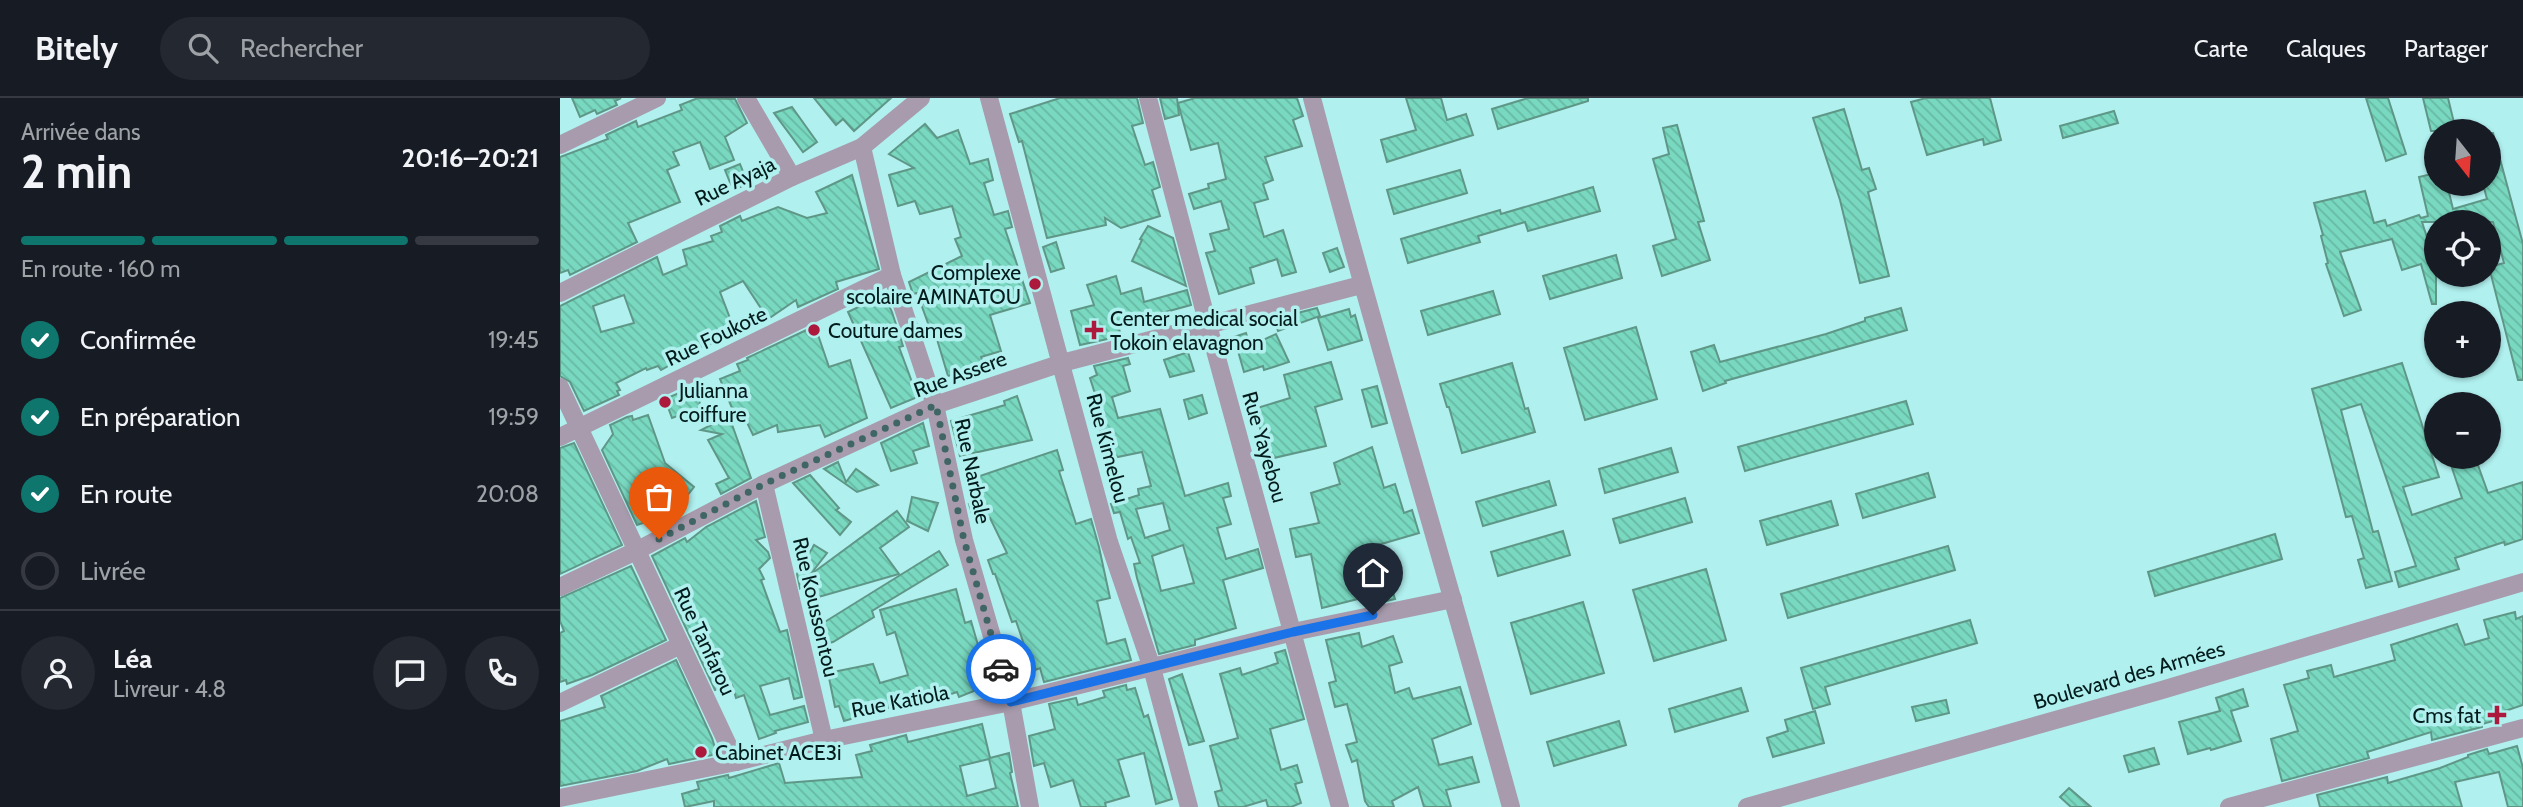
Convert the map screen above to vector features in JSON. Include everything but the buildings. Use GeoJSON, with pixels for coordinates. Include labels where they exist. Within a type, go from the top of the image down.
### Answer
{"type":"FeatureCollection","features":[{"type":"Feature","properties":{"kind":"street"},"geometry":{"type":"LineString","coordinates":[[560,145],[657,98]]}},
{"type":"Feature","properties":{"kind":"street"},"geometry":{"type":"LineString","coordinates":[[746,98],[792,177]]}},
{"type":"Feature","properties":{"kind":"street","name":"Rue Ayaja"},"geometry":{"type":"LineString","coordinates":[[560,293],[792,177],[862,147],[921,98]]}},
{"type":"Feature","properties":{"kind":"street","name":"Rue Kimelou"},"geometry":{"type":"LineString","coordinates":[[989,98],[1110,542],[1152,668],[1189,807]]}},
{"type":"Feature","properties":{"kind":"street","name":"Rue Yayebou"},"geometry":{"type":"LineString","coordinates":[[1148,98],[1340,807]]}},
{"type":"Feature","properties":{"kind":"street"},"geometry":{"type":"LineString","coordinates":[[1312,98],[1361,285],[1511,807]]}},
{"type":"Feature","properties":{"kind":"street","name":"Rue Narbale"},"geometry":{"type":"LineString","coordinates":[[862,147],[892,275],[936,405],[964,540],[1011,702],[1030,807]]}},
{"type":"Feature","properties":{"kind":"street","name":"Rue Foukote"},"geometry":{"type":"LineString","coordinates":[[560,437],[892,275]]}},
{"type":"Feature","properties":{"kind":"street","name":"Rue Assere"},"geometry":{"type":"LineString","coordinates":[[560,587],[638,550],[764,484],[936,405],[1062,363],[1361,285]]}},
{"type":"Feature","properties":{"kind":"street","name":"Rue Tanfarou"},"geometry":{"type":"LineString","coordinates":[[560,387],[736,762]]}},
{"type":"Feature","properties":{"kind":"street","name":"Rue Koussontou"},"geometry":{"type":"LineString","coordinates":[[764,484],[824,740]]}},
{"type":"Feature","properties":{"kind":"street","name":"Boulevard des Armées"},"geometry":{"type":"LineString","coordinates":[[1747,807],[2136,698],[2523,582]]}},
{"type":"Feature","properties":{"kind":"street","name":"Rue Katiola"},"geometry":{"type":"LineString","coordinates":[[560,798],[1011,702],[1293,632],[1453,598]]}},
{"type":"Feature","properties":{"kind":"street"},"geometry":{"type":"LineString","coordinates":[[560,703],[681,645]]}},
{"type":"Feature","properties":{"kind":"street"},"geometry":{"type":"LineString","coordinates":[[2229,807],[2523,728]]}},
{"type":"Feature","properties":{"kind":"way so far"},"geometry":{"type":"LineString","coordinates":[[659,539],[764,484],[936,405],[964,540],[1001,669]]}},
{"type":"Feature","properties":{"kind":"place","name":"Complexe scolaire AMINATOU"},"geometry":{"type":"Point","coordinates":[1035,284]}},
{"type":"Feature","properties":{"kind":"place","name":"Couture dames"},"geometry":{"type":"Point","coordinates":[814,330]}},
{"type":"Feature","properties":{"kind":"place","name":"Center medical social Tokoin elavagnon"},"geometry":{"type":"Point","coordinates":[1094,330]}},
{"type":"Feature","properties":{"kind":"place","name":"Julianna coiffure"},"geometry":{"type":"Point","coordinates":[665,402]}},
{"type":"Feature","properties":{"kind":"place","name":"Cms fat"},"geometry":{"type":"Point","coordinates":[2497,715]}},
{"type":"Feature","properties":{"kind":"place","name":"Cabinet ACE3i"},"geometry":{"type":"Point","coordinates":[701,752]}},
{"type":"Feature","properties":{"kind":"route"},"geometry":{"type":"LineString","coordinates":[[1001,669],[1011,702],[1293,632],[1373,615]]}}]}
